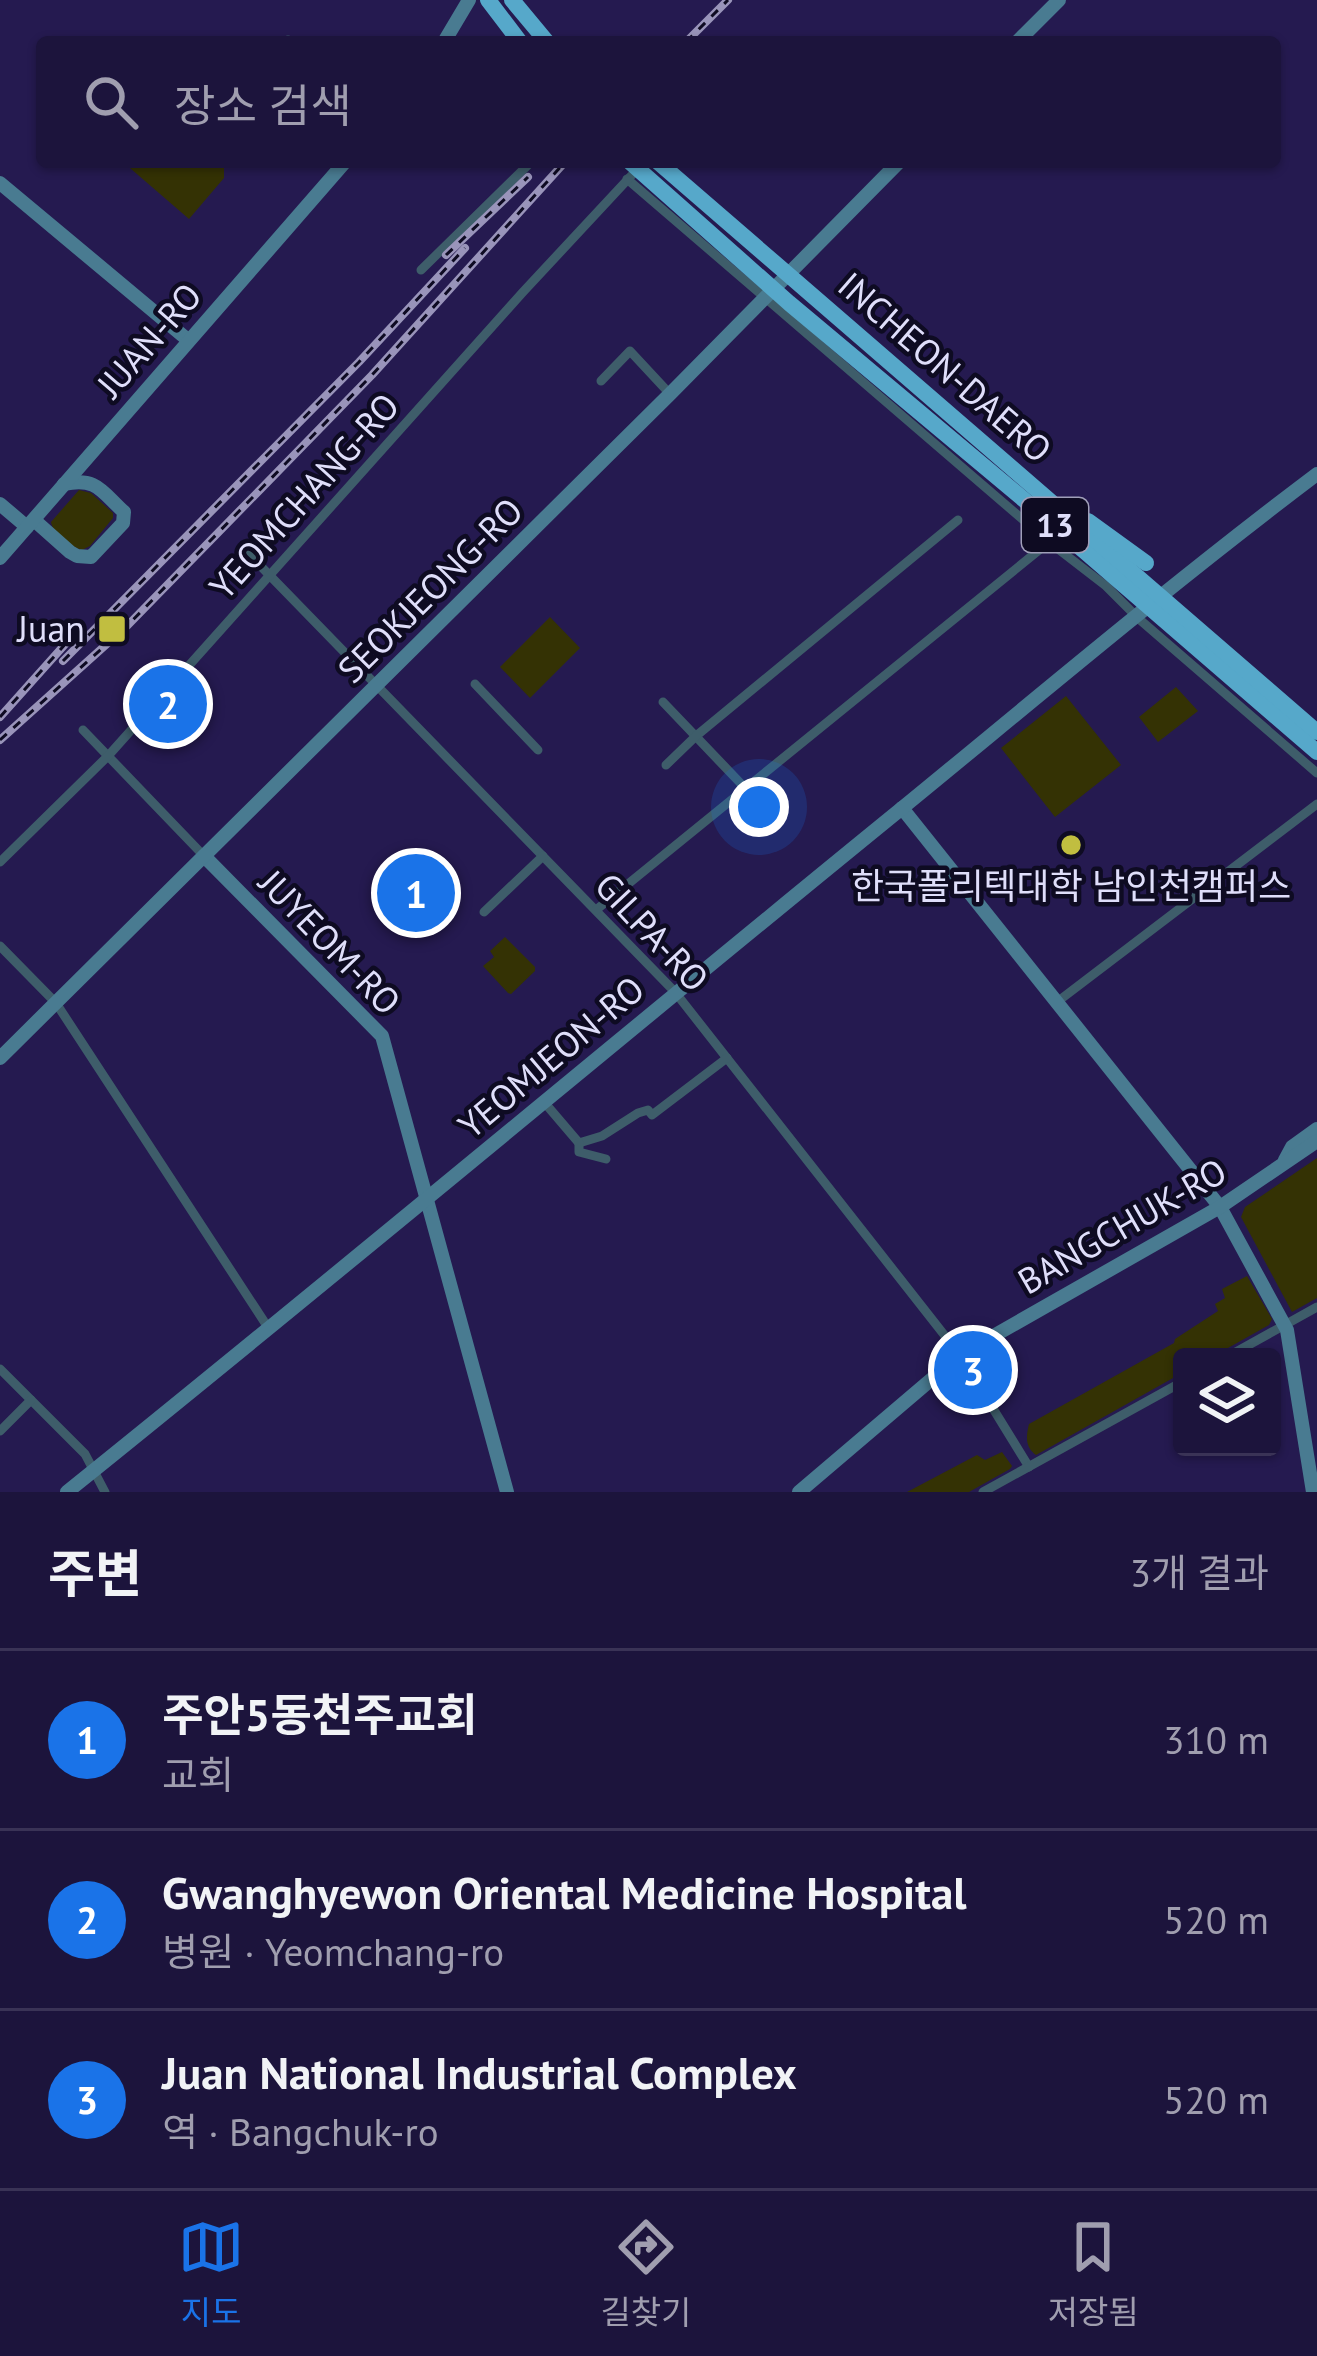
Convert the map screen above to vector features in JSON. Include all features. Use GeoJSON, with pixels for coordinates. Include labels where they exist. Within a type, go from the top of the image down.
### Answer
{"type":"FeatureCollection","features":[{"type":"Feature","properties":{"kind":"highway"},"geometry":{"type":"LineString","coordinates":[[498,3],[517,36]]}},
{"type":"Feature","properties":{"kind":"highway"},"geometry":{"type":"LineString","coordinates":[[498,3],[539,36]]}},
{"type":"Feature","properties":{"kind":"highway","name":"INCHEON-DAERO"},"geometry":{"type":"LineString","coordinates":[[665,168],[1317,752]]}},
{"type":"Feature","properties":{"kind":"highway","name":"13"},"geometry":{"type":"LineString","coordinates":[[628,171],[652,183],[763,289]]}},
{"type":"Feature","properties":{"kind":"highway","name":"INCHEON-DAERO"},"geometry":{"type":"LineString","coordinates":[[763,289],[789,303],[993,462],[1317,732]]}},
{"type":"Feature","properties":{"kind":"highway"},"geometry":{"type":"LineString","coordinates":[[993,462],[1146,562]]}},
{"type":"Feature","properties":{"kind":"highway"},"geometry":{"type":"LineString","coordinates":[[993,462],[1022,506],[1106,586]]}},
{"type":"Feature","properties":{"kind":"street"},"geometry":{"type":"LineString","coordinates":[[448,36],[470,0]]}},
{"type":"Feature","properties":{"kind":"street"},"geometry":{"type":"LineString","coordinates":[[1023,36],[1059,0]]}},
{"type":"Feature","properties":{"kind":"street","name":"JUAN-RO"},"geometry":{"type":"LineString","coordinates":[[0,558],[341,168]]}},
{"type":"Feature","properties":{"kind":"street"},"geometry":{"type":"LineString","coordinates":[[421,270],[525,168]]}},
{"type":"Feature","properties":{"kind":"street","name":"SEOKJEONG-RO"},"geometry":{"type":"LineString","coordinates":[[0,1058],[670,394],[763,289],[893,168]]}},
{"type":"Feature","properties":{"kind":"street"},"geometry":{"type":"LineString","coordinates":[[628,171],[1317,773]]}},
{"type":"Feature","properties":{"kind":"street","name":"YEOMCHANG-RO"},"geometry":{"type":"LineString","coordinates":[[0,862],[108,756],[628,171]]}},
{"type":"Feature","properties":{"kind":"street"},"geometry":{"type":"LineString","coordinates":[[0,183],[188,340]]}},
{"type":"Feature","properties":{"kind":"street"},"geometry":{"type":"LineString","coordinates":[[602,381],[630,351],[670,394]]}},
{"type":"Feature","properties":{"kind":"street","name":"YEOMJEON-RO"},"geometry":{"type":"LineString","coordinates":[[67,1492],[428,1200],[675,992],[1317,474]]}},
{"type":"Feature","properties":{"kind":"street"},"geometry":{"type":"LineString","coordinates":[[0,504],[70,551],[84,557],[94,555],[123,523],[124,512],[92,482],[64,484]]}},
{"type":"Feature","properties":{"kind":"street"},"geometry":{"type":"LineString","coordinates":[[666,765],[958,520]]}},
{"type":"Feature","properties":{"kind":"street"},"geometry":{"type":"LineString","coordinates":[[596,910],[1049,542]]}},
{"type":"Feature","properties":{"kind":"street","name":"GILPA-RO"},"geometry":{"type":"LineString","coordinates":[[243,548],[675,992],[960,1355],[1029,1467]]}},
{"type":"Feature","properties":{"kind":"street"},"geometry":{"type":"LineString","coordinates":[[476,684],[538,750]]}},
{"type":"Feature","properties":{"kind":"street"},"geometry":{"type":"LineString","coordinates":[[663,702],[746,789]]}},
{"type":"Feature","properties":{"kind":"street","name":"JUYEOM-RO"},"geometry":{"type":"LineString","coordinates":[[83,730],[382,1036],[507,1492]]}},
{"type":"Feature","properties":{"kind":"street"},"geometry":{"type":"LineString","coordinates":[[1057,1002],[1317,804]]}},
{"type":"Feature","properties":{"kind":"street"},"geometry":{"type":"LineString","coordinates":[[902,808],[1220,1207],[1285,1325],[1313,1492]]}},
{"type":"Feature","properties":{"kind":"street"},"geometry":{"type":"LineString","coordinates":[[484,912],[543,856]]}},
{"type":"Feature","properties":{"kind":"street"},"geometry":{"type":"LineString","coordinates":[[0,946],[56,1003],[269,1329]]}},
{"type":"Feature","properties":{"kind":"street"},"geometry":{"type":"LineString","coordinates":[[579,1143],[616,1129],[638,1113],[649,1110],[652,1115],[727,1058]]}},
{"type":"Feature","properties":{"kind":"street"},"geometry":{"type":"LineString","coordinates":[[544,1102],[579,1143],[579,1152],[606,1159]]}},
{"type":"Feature","properties":{"kind":"street"},"geometry":{"type":"LineString","coordinates":[[1283,1165],[1292,1147],[1317,1129]]}},
{"type":"Feature","properties":{"kind":"street","name":"BANGCHUK-RO"},"geometry":{"type":"LineString","coordinates":[[799,1492],[960,1355],[1220,1207],[1314,1146]]}},
{"type":"Feature","properties":{"kind":"street"},"geometry":{"type":"LineString","coordinates":[[1243,1348],[1317,1307]]}},
{"type":"Feature","properties":{"kind":"street"},"geometry":{"type":"LineString","coordinates":[[0,1369],[85,1454],[105,1492]]}},
{"type":"Feature","properties":{"kind":"street"},"geometry":{"type":"LineString","coordinates":[[983,1492],[1173,1387]]}},
{"type":"Feature","properties":{"kind":"street"},"geometry":{"type":"LineString","coordinates":[[0,1430],[31,1400]]}},
{"type":"Feature","properties":{"kind":"shaded area"},"geometry":{"type":"Polygon","coordinates":[[[130,168],[224,168],[224,178],[189,219],[130,168]]]}},
{"type":"Feature","properties":{"kind":"shaded area"},"geometry":{"type":"Polygon","coordinates":[[[79,490],[91,493],[113,513],[82,550],[63,539],[51,522],[79,490]]]}},
{"type":"Feature","properties":{"kind":"shaded area"},"geometry":{"type":"Polygon","coordinates":[[[550,617],[580,648],[530,698],[500,667],[550,617]]]}},
{"type":"Feature","properties":{"kind":"shaded area"},"geometry":{"type":"Polygon","coordinates":[[[1176,687],[1198,711],[1158,742],[1139,717],[1176,687]]]}},
{"type":"Feature","properties":{"kind":"shaded area"},"geometry":{"type":"Polygon","coordinates":[[[1066,696],[1121,765],[1055,817],[1001,748],[1066,696]]]}},
{"type":"Feature","properties":{"kind":"shaded area"},"geometry":{"type":"Polygon","coordinates":[[[505,937],[535,967],[511,994],[483,966],[505,937]]]}},
{"type":"Feature","properties":{"kind":"shaded area"},"geometry":{"type":"Polygon","coordinates":[[[1317,1158],[1317,1298],[1292,1312],[1241,1217],[1245,1207],[1317,1158]]]}},
{"type":"Feature","properties":{"kind":"shaded area"},"geometry":{"type":"Polygon","coordinates":[[[1247,1276],[1272,1319],[1269,1325],[1228,1348],[1173,1348],[1173,1378],[1036,1455],[1032,1452],[1027,1441],[1029,1424],[1174,1343],[1218,1311],[1215,1304],[1225,1298],[1222,1289],[1247,1276]]]}},
{"type":"Feature","properties":{"kind":"shaded area"},"geometry":{"type":"Polygon","coordinates":[[[1002,1452],[1010,1469],[969,1492],[907,1492],[977,1455],[985,1460],[1002,1452]]]}},
{"type":"Feature","properties":{"kind":"railway"},"geometry":{"type":"LineString","coordinates":[[692,36],[728,0]]}},
{"type":"Feature","properties":{"kind":"railway"},"geometry":{"type":"LineString","coordinates":[[0,740],[128,625],[372,375],[560,168]]}},
{"type":"Feature","properties":{"kind":"railway"},"geometry":{"type":"LineString","coordinates":[[446,255],[528,177]]}},
{"type":"Feature","properties":{"kind":"railway"},"geometry":{"type":"LineString","coordinates":[[63,661],[465,248]]}},
{"type":"Feature","properties":{"kind":"railway"},"geometry":{"type":"LineString","coordinates":[[0,717],[68,641]]}},
{"type":"Feature","properties":{"kind":"place","name":"Juan"},"geometry":{"type":"Point","coordinates":[112,629]}},
{"type":"Feature","properties":{"kind":"place","name":"Gwanghyewon Oriental Medicine Hospital"},"geometry":{"type":"Point","coordinates":[168,704]}},
{"type":"Feature","properties":{"kind":"place","name":"한국폴리텍대학 남인천캠퍼스"},"geometry":{"type":"Point","coordinates":[1071,845]}},
{"type":"Feature","properties":{"kind":"place","name":"주안5동천주교회"},"geometry":{"type":"Point","coordinates":[416,893]}},
{"type":"Feature","properties":{"kind":"place","name":"Juan National Industrial Complex"},"geometry":{"type":"Point","coordinates":[973,1370]}}]}
